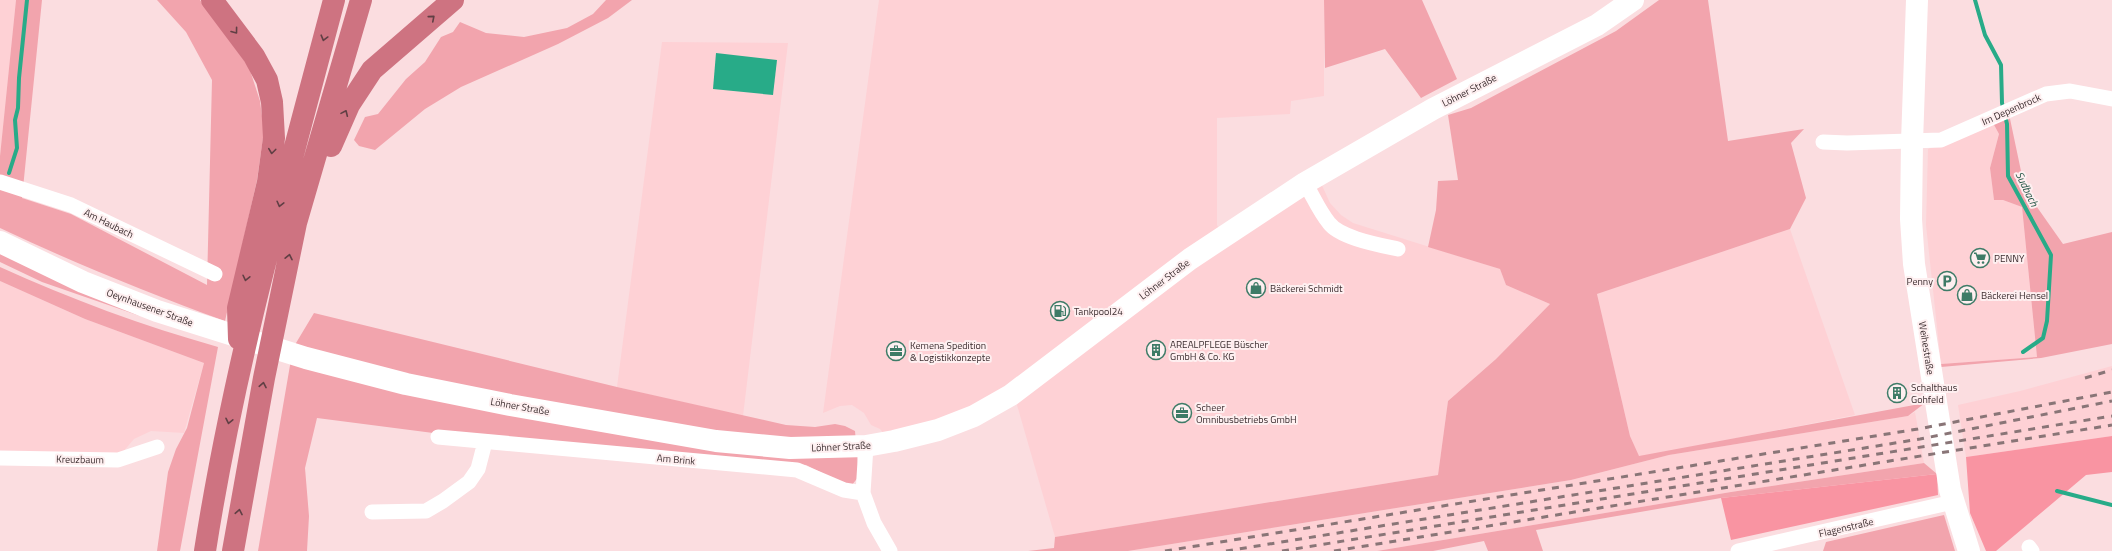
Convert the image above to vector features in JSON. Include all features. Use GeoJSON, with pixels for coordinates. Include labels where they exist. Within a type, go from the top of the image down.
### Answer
{"type":"FeatureCollection","features":[{"type":"Feature","properties":{"kind":"highway"},"geometry":{"type":"LineString","coordinates":[[212,0],[254,56],[267,80],[272,102],[274,138],[268,182],[238,308],[240,369]]}},
{"type":"Feature","properties":{"kind":"highway"},"geometry":{"type":"LineString","coordinates":[[205,551],[214,495],[240,369],[283,192],[334,0]]}},
{"type":"Feature","properties":{"kind":"highway"},"geometry":{"type":"LineString","coordinates":[[233,551],[264,378],[296,223],[361,0]]}},
{"type":"Feature","properties":{"kind":"highway"},"geometry":{"type":"LineString","coordinates":[[296,223],[309,215],[329,150],[349,105],[372,70],[453,0]]}},
{"type":"Feature","properties":{"kind":"main road","name":"Löhner Straße"},"geometry":{"type":"LineString","coordinates":[[306,358],[421,387],[510,405],[716,441],[790,448],[866,446],[894,442],[938,430],[974,416],[1011,395],[1190,259],[1305,183],[1433,108],[1597,26],[1633,0]]}},
{"type":"Feature","properties":{"kind":"main road","name":"Weihestraße"},"geometry":{"type":"LineString","coordinates":[[1917,0],[1911,219],[1914,264],[1953,502],[1969,551]]}},
{"type":"Feature","properties":{"kind":"main road","name":"Oeynhausener Straße"},"geometry":{"type":"LineString","coordinates":[[0,242],[82,282],[157,311],[306,358]]}},
{"type":"Feature","properties":{"kind":"street","name":"Im Depenbrock"},"geometry":{"type":"LineString","coordinates":[[1912,142],[1941,140],[2046,94],[2070,91],[2112,99]]}},
{"type":"Feature","properties":{"kind":"street"},"geometry":{"type":"LineString","coordinates":[[1823,142],[1912,142]]}},
{"type":"Feature","properties":{"kind":"street","name":"Am Haubach"},"geometry":{"type":"LineString","coordinates":[[0,182],[71,205],[215,274]]}},
{"type":"Feature","properties":{"kind":"street"},"geometry":{"type":"LineString","coordinates":[[1305,183],[1329,224],[1336,229],[1364,240],[1398,249]]}},
{"type":"Feature","properties":{"kind":"street","name":"Am Brink"},"geometry":{"type":"LineString","coordinates":[[438,436],[485,442],[797,470],[844,490],[863,493]]}},
{"type":"Feature","properties":{"kind":"street"},"geometry":{"type":"LineString","coordinates":[[372,512],[426,512],[469,482],[478,469],[485,442]]}},
{"type":"Feature","properties":{"kind":"street"},"geometry":{"type":"LineString","coordinates":[[866,446],[863,493],[874,523],[890,551]]}},
{"type":"Feature","properties":{"kind":"street","name":"Kreuzbaum"},"geometry":{"type":"LineString","coordinates":[[0,458],[118,460],[158,447]]}},
{"type":"Feature","properties":{"kind":"street","name":"Flagenstraße"},"geometry":{"type":"LineString","coordinates":[[1738,551],[1953,502]]}},
{"type":"Feature","properties":{"kind":"shaded area"},"geometry":{"type":"Polygon","coordinates":[[[0,0],[16,0],[0,156],[0,0]]]}},
{"type":"Feature","properties":{"kind":"shaded area"},"geometry":{"type":"Polygon","coordinates":[[[16,0],[42,0],[22,198],[71,214],[207,285],[212,80],[186,32],[157,0],[200,0],[249,67],[260,101],[264,131],[257,180],[225,321],[111,277],[0,228],[0,156],[16,0]]]}},
{"type":"Feature","properties":{"kind":"shaded area"},"geometry":{"type":"Polygon","coordinates":[[[606,0],[632,0],[608,18],[558,44],[461,87],[425,109],[375,150],[359,146],[354,140],[365,117],[378,114],[406,79],[425,62],[441,37],[453,32],[460,22],[486,33],[524,37],[567,28],[593,14],[606,0]]]}},
{"type":"Feature","properties":{"kind":"shaded area"},"geometry":{"type":"Polygon","coordinates":[[[879,0],[1324,0],[1324,96],[1291,101],[1290,114],[1217,118],[1217,225],[1227,242],[1320,181],[1330,203],[1341,215],[1353,223],[1500,269],[1506,285],[1550,304],[1496,359],[1448,401],[1438,475],[1055,537],[1013,391],[889,440],[880,429],[871,425],[864,413],[852,405],[840,406],[823,413],[879,0]]]}},
{"type":"Feature","properties":{"kind":"shaded area"},"geometry":{"type":"Polygon","coordinates":[[[1324,0],[1422,0],[1457,79],[1421,98],[1385,49],[1325,68],[1324,0]]]}},
{"type":"Feature","properties":{"kind":"shaded area"},"geometry":{"type":"Polygon","coordinates":[[[1659,0],[1708,0],[1728,141],[1804,129],[1791,143],[1806,198],[1790,229],[1597,294],[1630,436],[1639,456],[1925,403],[1908,416],[1669,455],[1571,480],[1128,551],[1028,551],[1054,548],[1055,537],[1438,475],[1448,401],[1496,359],[1550,304],[1506,285],[1500,269],[1428,247],[1436,210],[1438,181],[1458,180],[1448,115],[1471,108],[1616,31],[1659,0]]]}},
{"type":"Feature","properties":{"kind":"shaded area"},"geometry":{"type":"Polygon","coordinates":[[[662,42],[788,43],[743,416],[617,387],[662,42]]]}},
{"type":"Feature","properties":{"kind":"shaded area"},"geometry":{"type":"Polygon","coordinates":[[[716,53],[777,60],[773,95],[713,89],[716,53]]]}},
{"type":"Feature","properties":{"kind":"shaded area"},"geometry":{"type":"Polygon","coordinates":[[[2009,114],[2025,190],[2063,244],[2112,232],[2112,344],[2041,358],[1941,367],[1941,364],[2037,357],[2022,207],[2003,200],[1994,200],[1990,168],[1999,134],[1993,123],[2009,114]]]}},
{"type":"Feature","properties":{"kind":"shaded area"},"geometry":{"type":"Polygon","coordinates":[[[1993,123],[1999,134],[1990,168],[1994,200],[2003,200],[2022,207],[2037,357],[1941,364],[1926,225],[1928,149],[1993,123]]]}},
{"type":"Feature","properties":{"kind":"shaded area"},"geometry":{"type":"Polygon","coordinates":[[[1790,229],[1855,415],[1639,457],[1630,436],[1597,294],[1790,229]]]}},
{"type":"Feature","properties":{"kind":"shaded area"},"geometry":{"type":"Polygon","coordinates":[[[0,252],[140,316],[42,282],[0,262],[0,252]]]}},
{"type":"Feature","properties":{"kind":"shaded area"},"geometry":{"type":"Polygon","coordinates":[[[0,267],[53,290],[108,311],[218,347],[180,551],[157,551],[168,472],[176,449],[187,428],[204,363],[85,319],[0,281],[0,267]]]}},
{"type":"Feature","properties":{"kind":"shaded area"},"geometry":{"type":"Polygon","coordinates":[[[0,281],[85,319],[204,363],[184,433],[151,431],[134,439],[122,453],[0,453],[0,281]]]}},
{"type":"Feature","properties":{"kind":"shaded area"},"geometry":{"type":"Polygon","coordinates":[[[314,313],[617,387],[786,425],[815,427],[835,424],[845,426],[855,431],[859,476],[852,485],[836,480],[806,465],[441,434],[317,418],[305,468],[309,516],[307,551],[258,551],[293,348],[314,313]]]}},
{"type":"Feature","properties":{"kind":"shaded area"},"geometry":{"type":"Polygon","coordinates":[[[2112,366],[2112,436],[1966,457],[1958,405],[2020,391],[2112,366]]]}},
{"type":"Feature","properties":{"kind":"shaded area"},"geometry":{"type":"Polygon","coordinates":[[[1915,412],[1924,463],[1731,492],[1377,551],[1128,551],[1571,480],[1669,455],[1908,416],[1915,412]]]}},
{"type":"Feature","properties":{"kind":"shaded area"},"geometry":{"type":"Polygon","coordinates":[[[2112,436],[2112,472],[2086,475],[1996,551],[1986,551],[1970,513],[1966,457],[2112,436]]]}},
{"type":"Feature","properties":{"kind":"shaded area"},"geometry":{"type":"Polygon","coordinates":[[[1924,463],[1937,474],[1721,498],[1536,530],[1543,551],[1488,551],[1484,541],[1433,551],[1377,551],[1731,492],[1924,463]]]}},
{"type":"Feature","properties":{"kind":"shaded area"},"geometry":{"type":"Polygon","coordinates":[[[1937,474],[1938,495],[1731,540],[1721,498],[1937,474]]]}},
{"type":"Feature","properties":{"kind":"shaded area"},"geometry":{"type":"Polygon","coordinates":[[[1944,515],[1955,551],[1823,551],[1826,542],[1944,515]]]}},
{"type":"Feature","properties":{"kind":"waterway"},"geometry":{"type":"LineString","coordinates":[[9,173],[17,148],[15,120],[18,108],[19,78],[27,0]]}},
{"type":"Feature","properties":{"kind":"waterway","name":"Sudbach"},"geometry":{"type":"LineString","coordinates":[[1975,0],[1985,35],[2001,65],[2002,103],[2007,124],[2008,176],[2051,255],[2047,321],[2043,338],[2023,352]]}},
{"type":"Feature","properties":{"kind":"waterway","name":"Sudbach"},"geometry":{"type":"LineString","coordinates":[[2057,491],[2112,505]]}},
{"type":"Feature","properties":{"kind":"railway"},"geometry":{"type":"LineString","coordinates":[[2085,378],[2112,370]]}},
{"type":"Feature","properties":{"kind":"railway"},"geometry":{"type":"LineString","coordinates":[[1165,551],[1918,429],[2112,392]]}},
{"type":"Feature","properties":{"kind":"railway"},"geometry":{"type":"LineString","coordinates":[[1226,551],[1920,439],[2112,401]]}},
{"type":"Feature","properties":{"kind":"railway"},"geometry":{"type":"LineString","coordinates":[[1282,551],[2112,416]]}},
{"type":"Feature","properties":{"kind":"railway"},"geometry":{"type":"LineString","coordinates":[[1334,551],[2112,425]]}},
{"type":"Feature","properties":{"kind":"place","name":"PENNY"},"geometry":{"type":"Point","coordinates":[1980,258]}},
{"type":"Feature","properties":{"kind":"place","name":"Penny"},"geometry":{"type":"Point","coordinates":[1947,281]}},
{"type":"Feature","properties":{"kind":"place","name":"Bäckerei Schmidt"},"geometry":{"type":"Point","coordinates":[1256,288]}},
{"type":"Feature","properties":{"kind":"place","name":"Bäckerei Hensel"},"geometry":{"type":"Point","coordinates":[1967,295]}},
{"type":"Feature","properties":{"kind":"place","name":"Tankpool24"},"geometry":{"type":"Point","coordinates":[1060,311]}},
{"type":"Feature","properties":{"kind":"place","name":"AREALPFLEGE Büscher GmbH & Co. KG"},"geometry":{"type":"Point","coordinates":[1156,350]}},
{"type":"Feature","properties":{"kind":"place","name":"Kemena Spedition & Logistikkonzepte"},"geometry":{"type":"Point","coordinates":[896,351]}},
{"type":"Feature","properties":{"kind":"place","name":"Schalthaus Gohfeld"},"geometry":{"type":"Point","coordinates":[1897,393]}},
{"type":"Feature","properties":{"kind":"place","name":"Scheer Omnibusbetriebs GmbH"},"geometry":{"type":"Point","coordinates":[1182,413]}}]}
